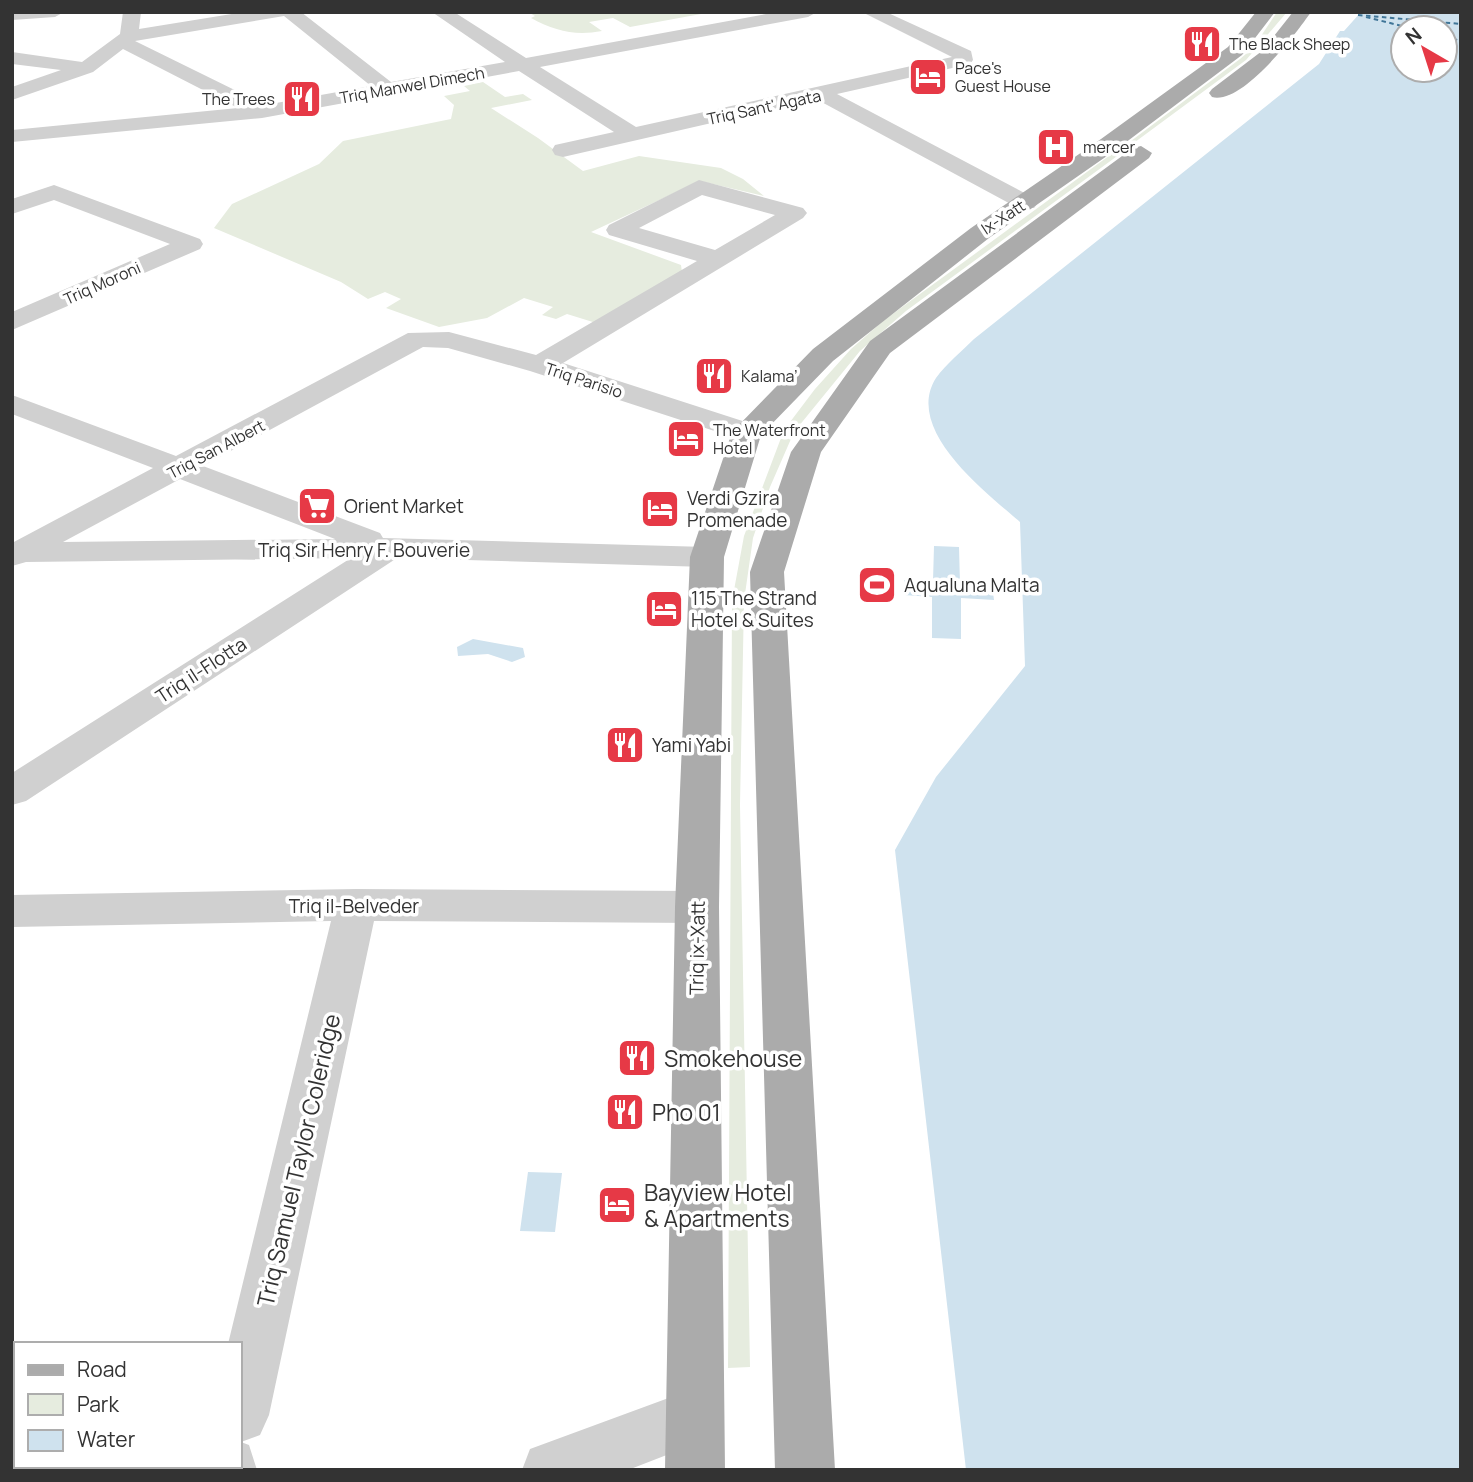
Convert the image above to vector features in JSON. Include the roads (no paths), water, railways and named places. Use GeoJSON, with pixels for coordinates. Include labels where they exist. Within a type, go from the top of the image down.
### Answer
{"type":"FeatureCollection","features":[{"type":"Feature","properties":{"kind":"main road","name":"Ix-Xatt"},"geometry":{"type":"LineString","coordinates":[[747,432],[823,355],[980,233],[1235,51],[1266,12]]}},
{"type":"Feature","properties":{"kind":"main road"},"geometry":{"type":"LineString","coordinates":[[1206,104],[1269,55],[1302,12]]}},
{"type":"Feature","properties":{"kind":"main road","name":"Ix-Xatt"},"geometry":{"type":"LineString","coordinates":[[805,1470],[767,572],[806,452],[880,347],[1163,136]]}},
{"type":"Feature","properties":{"kind":"main road","name":"Triq ix-Xatt"},"geometry":{"type":"LineString","coordinates":[[694,1443],[696,907],[707,557],[747,432]]}},
{"type":"Feature","properties":{"kind":"street"},"geometry":{"type":"LineString","coordinates":[[12,15],[55,12]]}},
{"type":"Feature","properties":{"kind":"street"},"geometry":{"type":"LineString","coordinates":[[126,39],[132,12]]}},
{"type":"Feature","properties":{"kind":"street"},"geometry":{"type":"LineString","coordinates":[[12,94],[86,68],[126,39],[279,12]]}},
{"type":"Feature","properties":{"kind":"street"},"geometry":{"type":"LineString","coordinates":[[290,12],[388,90]]}},
{"type":"Feature","properties":{"kind":"street"},"geometry":{"type":"LineString","coordinates":[[441,12],[634,135]]}},
{"type":"Feature","properties":{"kind":"street","name":"Triq Manwel Dimech"},"geometry":{"type":"LineString","coordinates":[[12,136],[262,112],[808,12]]}},
{"type":"Feature","properties":{"kind":"street","name":"Triq Sant' Agata"},"geometry":{"type":"LineString","coordinates":[[564,150],[963,60],[964,55],[871,12]]}},
{"type":"Feature","properties":{"kind":"street"},"geometry":{"type":"LineString","coordinates":[[126,39],[262,112]]}},
{"type":"Feature","properties":{"kind":"street"},"geometry":{"type":"LineString","coordinates":[[12,58],[86,68]]}},
{"type":"Feature","properties":{"kind":"street"},"geometry":{"type":"LineString","coordinates":[[821,94],[1026,202]]}},
{"type":"Feature","properties":{"kind":"street"},"geometry":{"type":"LineString","coordinates":[[540,365],[717,260],[795,213],[699,187],[618,230],[717,260]]}},
{"type":"Feature","properties":{"kind":"street","name":"Triq Moroni"},"geometry":{"type":"LineString","coordinates":[[12,207],[54,192],[191,244],[12,322]]}},
{"type":"Feature","properties":{"kind":"street","name":"Triq Parisio"},"geometry":{"type":"LineString","coordinates":[[418,339],[449,340],[540,365],[747,432]]}},
{"type":"Feature","properties":{"kind":"street","name":"Triq San Albert"},"geometry":{"type":"LineString","coordinates":[[15,553],[178,469],[418,339]]}},
{"type":"Feature","properties":{"kind":"street"},"geometry":{"type":"LineString","coordinates":[[12,404],[390,548]]}},
{"type":"Feature","properties":{"kind":"street","name":"Triq Sir Henry F. Bouverie"},"geometry":{"type":"LineString","coordinates":[[15,553],[390,548],[707,557]]}},
{"type":"Feature","properties":{"kind":"street","name":"Triq il-Flotta"},"geometry":{"type":"LineString","coordinates":[[12,792],[390,548]]}},
{"type":"Feature","properties":{"kind":"street","name":"Triq il-Belveder"},"geometry":{"type":"LineString","coordinates":[[12,911],[356,905],[696,907]]}},
{"type":"Feature","properties":{"kind":"street","name":"Triq Samuel Taylor Coleridge"},"geometry":{"type":"LineString","coordinates":[[242,1406],[356,905]]}},
{"type":"Feature","properties":{"kind":"street"},"geometry":{"type":"LineString","coordinates":[[551,1470],[694,1443]]}},
{"type":"Feature","properties":{"kind":"water"},"geometry":{"type":"Polygon","coordinates":[[[1361,12],[1461,12],[1461,1470],[966,1470],[895,850],[936,777],[1025,666],[1020,522],[988,495],[953,459],[939,439],[931,418],[929,398],[936,378],[974,339],[1319,64],[1340,31],[1344,31],[1361,12]]]}},
{"type":"Feature","properties":{"kind":"water"},"geometry":{"type":"Polygon","coordinates":[[[934,546],[959,547],[960,584],[992,585],[994,600],[961,598],[961,639],[932,638],[932,597],[904,595],[904,580],[933,581],[934,546]]]}},
{"type":"Feature","properties":{"kind":"water"},"geometry":{"type":"Polygon","coordinates":[[[473,639],[523,648],[525,657],[512,662],[488,654],[458,656],[457,647],[473,639]]]}},
{"type":"Feature","properties":{"kind":"water"},"geometry":{"type":"Polygon","coordinates":[[[528,1172],[562,1173],[555,1232],[520,1231],[528,1172]]]}},
{"type":"Feature","properties":{"kind":"place","name":"The Black Sheep"},"geometry":{"type":"Point","coordinates":[1202,44]}},
{"type":"Feature","properties":{"kind":"place","name":"Pace's Guest House"},"geometry":{"type":"Point","coordinates":[928,77]}},
{"type":"Feature","properties":{"kind":"place","name":"The Trees"},"geometry":{"type":"Point","coordinates":[302,99]}},
{"type":"Feature","properties":{"kind":"place","name":"mercer"},"geometry":{"type":"Point","coordinates":[1056,147]}},
{"type":"Feature","properties":{"kind":"place","name":"Kalama’"},"geometry":{"type":"Point","coordinates":[714,376]}},
{"type":"Feature","properties":{"kind":"place","name":"The Waterfront Hotel"},"geometry":{"type":"Point","coordinates":[686,439]}},
{"type":"Feature","properties":{"kind":"place","name":"Orient Market"},"geometry":{"type":"Point","coordinates":[317,506]}},
{"type":"Feature","properties":{"kind":"place","name":"Verdi Gzira Promenade"},"geometry":{"type":"Point","coordinates":[660,509]}},
{"type":"Feature","properties":{"kind":"place","name":"Aqualuna Malta"},"geometry":{"type":"Point","coordinates":[877,585]}},
{"type":"Feature","properties":{"kind":"place","name":"115 The Strand Hotel & Suites"},"geometry":{"type":"Point","coordinates":[664,609]}},
{"type":"Feature","properties":{"kind":"place","name":"Yami Yabi"},"geometry":{"type":"Point","coordinates":[625,745]}},
{"type":"Feature","properties":{"kind":"place","name":"Smokehouse"},"geometry":{"type":"Point","coordinates":[637,1058]}},
{"type":"Feature","properties":{"kind":"place","name":"Pho 01"},"geometry":{"type":"Point","coordinates":[625,1112]}},
{"type":"Feature","properties":{"kind":"place","name":"Bayview Hotel & Apartments"},"geometry":{"type":"Point","coordinates":[617,1205]}}]}
